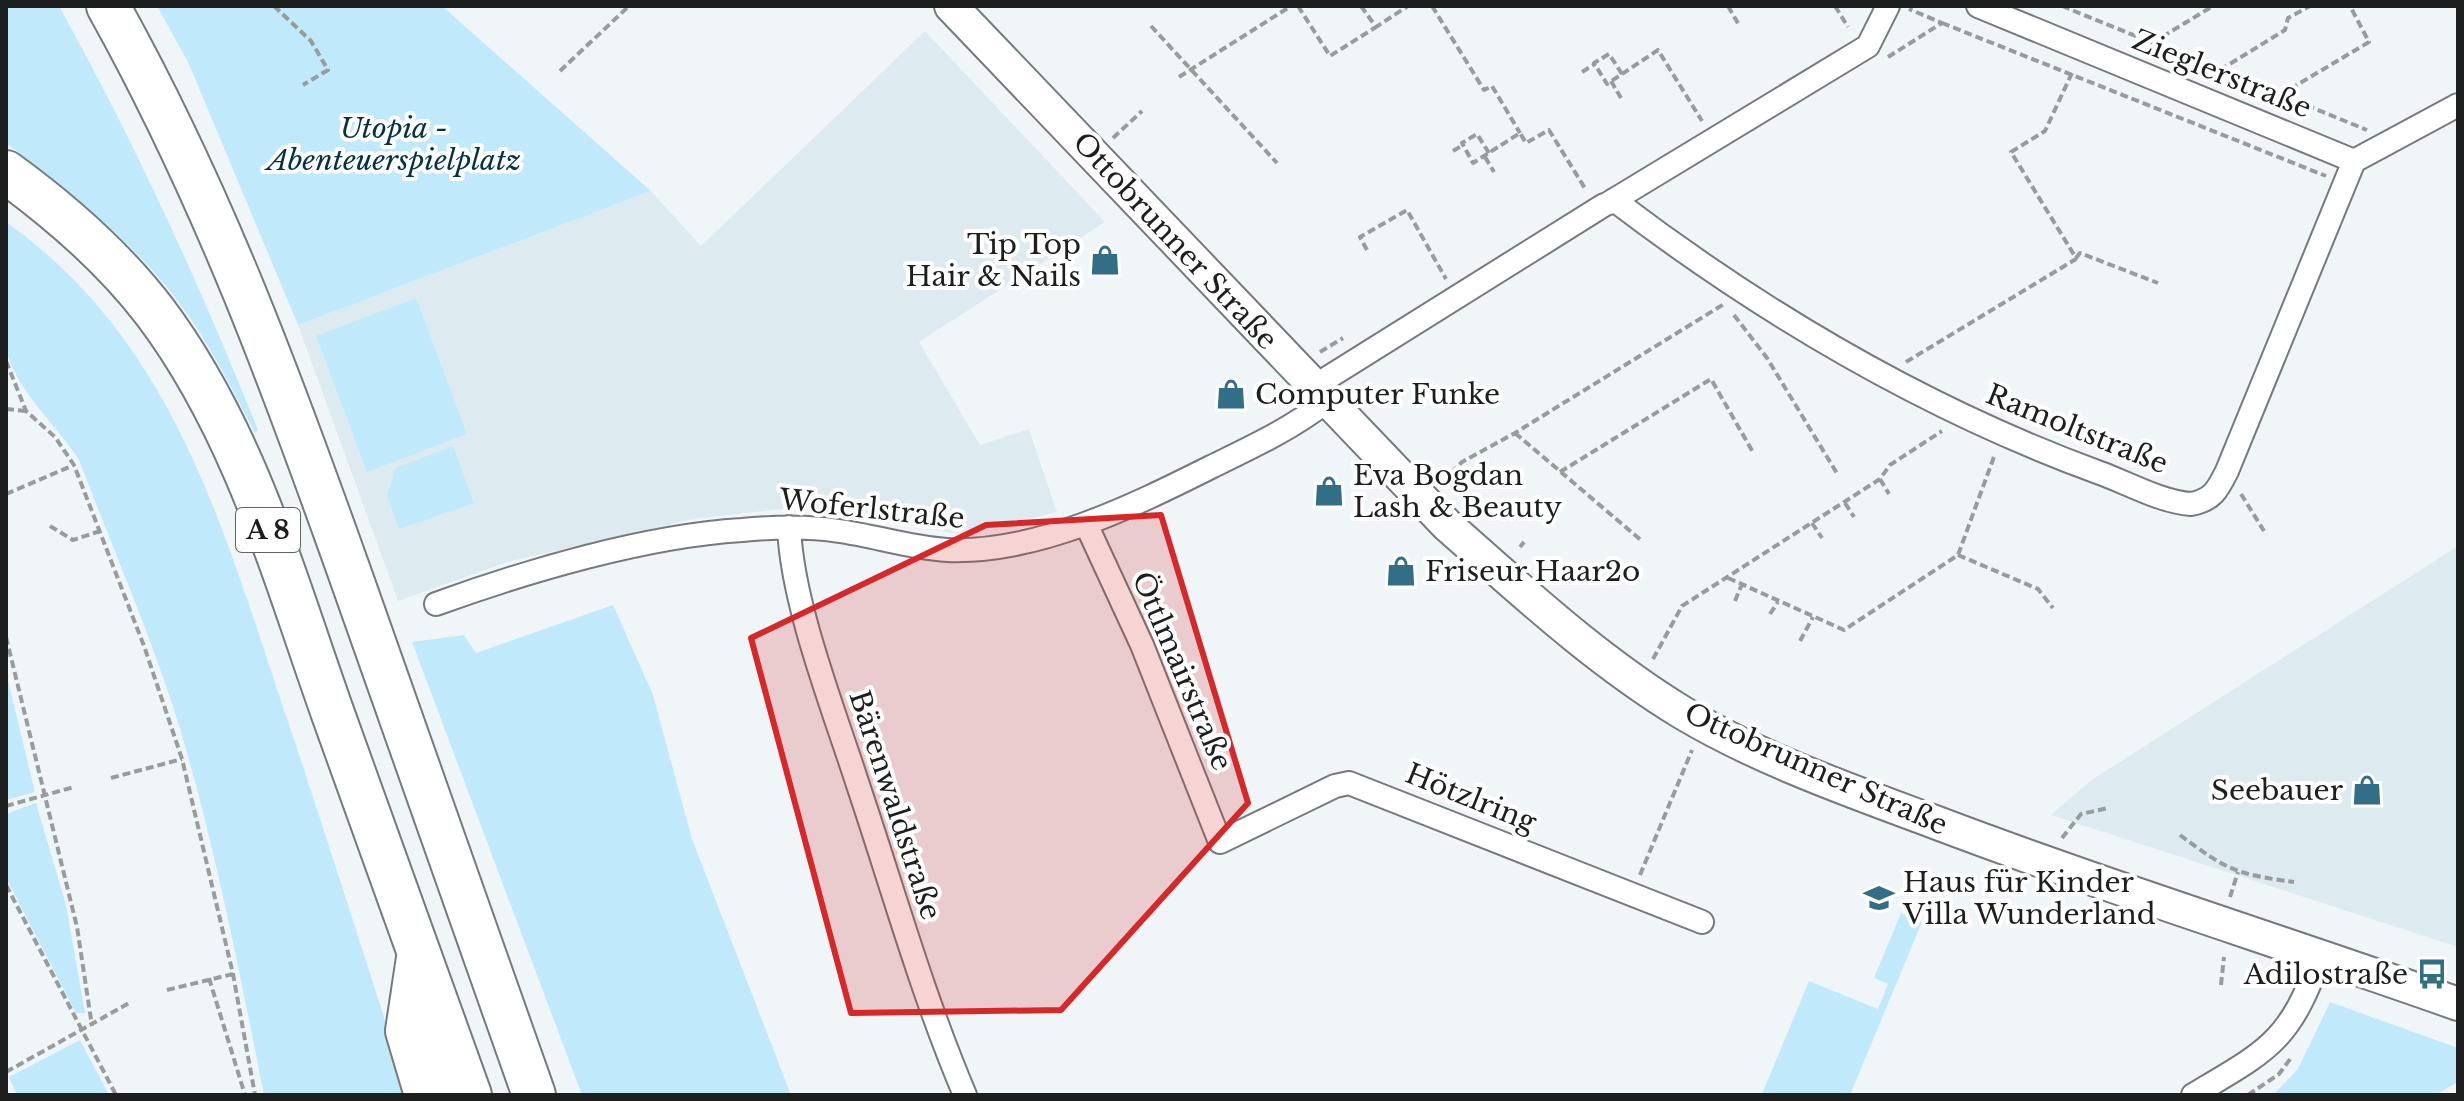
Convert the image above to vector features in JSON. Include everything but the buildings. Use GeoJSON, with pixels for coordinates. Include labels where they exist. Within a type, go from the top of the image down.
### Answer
{"type":"FeatureCollection","features":[{"type":"Feature","properties":{"kind":"highway","name":"A 8"},"geometry":{"type":"LineString","coordinates":[[108,6],[144,69],[217,222],[269,345],[534,1095]]}},
{"type":"Feature","properties":{"kind":"highway","name":"A 8"},"geometry":{"type":"LineString","coordinates":[[6,172],[64,217],[126,277],[179,347],[218,412],[269,534],[470,1095]]}},
{"type":"Feature","properties":{"kind":"highway"},"geometry":{"type":"LineString","coordinates":[[419,953],[407,1031],[426,1095]]}},
{"type":"Feature","properties":{"kind":"main road","name":"Ottobrunner Straße"},"geometry":{"type":"LineString","coordinates":[[951,6],[1447,525],[1526,597],[1614,668],[1686,715],[1872,799],[2020,854],[2458,1004]]}},
{"type":"Feature","properties":{"kind":"street","name":"Woferlstraße"},"geometry":{"type":"LineString","coordinates":[[436,604],[548,570],[655,543],[738,530],[789,527],[839,531],[945,550],[977,549],[1086,524],[1160,493],[1283,432],[1320,394],[1456,295],[1868,46],[1888,6]]}},
{"type":"Feature","properties":{"kind":"street","name":"Zieglerstraße"},"geometry":{"type":"LineString","coordinates":[[1978,6],[2354,161]]}},
{"type":"Feature","properties":{"kind":"street"},"geometry":{"type":"LineString","coordinates":[[2354,161],[2458,105]]}},
{"type":"Feature","properties":{"kind":"street","name":"Ramoltstraße"},"geometry":{"type":"LineString","coordinates":[[1606,204],[1736,287],[1941,406],[2002,433],[2184,503],[2208,500],[2227,471],[2354,161]]}},
{"type":"Feature","properties":{"kind":"street","name":"Öttlmairstraße"},"geometry":{"type":"LineString","coordinates":[[1086,524],[1142,645],[1220,842]]}},
{"type":"Feature","properties":{"kind":"street","name":"Bärenwaldstraße"},"geometry":{"type":"LineString","coordinates":[[789,527],[790,554],[824,681],[896,898],[912,958],[965,1095]]}},
{"type":"Feature","properties":{"kind":"street","name":"Hötzlring"},"geometry":{"type":"LineString","coordinates":[[1220,842],[1335,786],[1349,783],[1702,922]]}},
{"type":"Feature","properties":{"kind":"street"},"geometry":{"type":"LineString","coordinates":[[2193,1095],[2260,1055],[2282,1035],[2302,1005],[2320,957]]}},
{"type":"Feature","properties":{"kind":"path"},"geometry":{"type":"LineString","coordinates":[[274,6],[311,41],[328,70],[303,85]]}},
{"type":"Feature","properties":{"kind":"path"},"geometry":{"type":"LineString","coordinates":[[560,71],[629,6]]}},
{"type":"Feature","properties":{"kind":"path"},"geometry":{"type":"LineString","coordinates":[[1179,77],[1291,6]]}},
{"type":"Feature","properties":{"kind":"path"},"geometry":{"type":"LineString","coordinates":[[1298,6],[1330,56],[1408,6]]}},
{"type":"Feature","properties":{"kind":"path"},"geometry":{"type":"LineString","coordinates":[[1361,6],[1376,27]]}},
{"type":"Feature","properties":{"kind":"path"},"geometry":{"type":"LineString","coordinates":[[1432,6],[1484,90],[1492,86],[1526,143],[1549,130],[1606,204]]}},
{"type":"Feature","properties":{"kind":"path"},"geometry":{"type":"LineString","coordinates":[[1835,6],[1847,29],[1855,19]]}},
{"type":"Feature","properties":{"kind":"path"},"geometry":{"type":"LineString","coordinates":[[1900,6],[2344,184]]}},
{"type":"Feature","properties":{"kind":"path"},"geometry":{"type":"LineString","coordinates":[[2062,6],[2392,141]]}},
{"type":"Feature","properties":{"kind":"path"},"geometry":{"type":"LineString","coordinates":[[2152,43],[2213,6]]}},
{"type":"Feature","properties":{"kind":"path"},"geometry":{"type":"LineString","coordinates":[[2219,71],[2285,30],[2288,18],[2310,6]]}},
{"type":"Feature","properties":{"kind":"path"},"geometry":{"type":"LineString","coordinates":[[2280,95],[2369,42],[2350,6]]}},
{"type":"Feature","properties":{"kind":"path"},"geometry":{"type":"LineString","coordinates":[[1731,7],[1739,25]]}},
{"type":"Feature","properties":{"kind":"path"},"geometry":{"type":"LineString","coordinates":[[1886,58],[1942,23]]}},
{"type":"Feature","properties":{"kind":"path"},"geometry":{"type":"LineString","coordinates":[[1151,26],[1277,163]]}},
{"type":"Feature","properties":{"kind":"path"},"geometry":{"type":"LineString","coordinates":[[1595,64],[1607,84],[1658,50],[1713,140]]}},
{"type":"Feature","properties":{"kind":"path"},"geometry":{"type":"LineString","coordinates":[[2076,258],[2011,152],[2045,131],[2083,50]]}},
{"type":"Feature","properties":{"kind":"path"},"geometry":{"type":"LineString","coordinates":[[1582,72],[1609,54],[1622,74]]}},
{"type":"Feature","properties":{"kind":"path"},"geometry":{"type":"LineString","coordinates":[[1611,81],[1621,98]]}},
{"type":"Feature","properties":{"kind":"path"},"geometry":{"type":"LineString","coordinates":[[1111,139],[1142,111]]}},
{"type":"Feature","properties":{"kind":"path"},"geometry":{"type":"LineString","coordinates":[[1463,145],[1473,163],[1520,133]]}},
{"type":"Feature","properties":{"kind":"path"},"geometry":{"type":"LineString","coordinates":[[1453,151],[1477,134],[1494,172]]}},
{"type":"Feature","properties":{"kind":"path"},"geometry":{"type":"LineString","coordinates":[[1367,250],[1360,237],[1407,210],[1456,295]]}},
{"type":"Feature","properties":{"kind":"path"},"geometry":{"type":"LineString","coordinates":[[1892,379],[1903,363],[2080,253],[2158,283]]}},
{"type":"Feature","properties":{"kind":"path"},"geometry":{"type":"LineString","coordinates":[[1451,473],[1462,462],[1515,433],[1725,303],[1767,358],[1838,475]]}},
{"type":"Feature","properties":{"kind":"path"},"geometry":{"type":"LineString","coordinates":[[6,361],[26,411],[55,437],[74,465],[182,759],[233,974],[255,1095]]}},
{"type":"Feature","properties":{"kind":"path"},"geometry":{"type":"LineString","coordinates":[[1560,472],[1711,379],[1754,454]]}},
{"type":"Feature","properties":{"kind":"path"},"geometry":{"type":"LineString","coordinates":[[6,409],[26,411]]}},
{"type":"Feature","properties":{"kind":"path"},"geometry":{"type":"LineString","coordinates":[[1653,659],[1682,606],[1845,503],[1880,479],[1890,465],[1942,431]]}},
{"type":"Feature","properties":{"kind":"path"},"geometry":{"type":"LineString","coordinates":[[1515,433],[1642,541]]}},
{"type":"Feature","properties":{"kind":"path"},"geometry":{"type":"LineString","coordinates":[[1728,578],[1844,630],[1958,555],[2002,433]]}},
{"type":"Feature","properties":{"kind":"path"},"geometry":{"type":"LineString","coordinates":[[1917,448],[1922,454]]}},
{"type":"Feature","properties":{"kind":"path"},"geometry":{"type":"LineString","coordinates":[[6,494],[74,465]]}},
{"type":"Feature","properties":{"kind":"path"},"geometry":{"type":"LineString","coordinates":[[1880,479],[1889,494]]}},
{"type":"Feature","properties":{"kind":"path"},"geometry":{"type":"LineString","coordinates":[[1845,503],[1854,517]]}},
{"type":"Feature","properties":{"kind":"path"},"geometry":{"type":"LineString","coordinates":[[2257,519],[2264,531]]}},
{"type":"Feature","properties":{"kind":"path"},"geometry":{"type":"LineString","coordinates":[[1812,523],[1822,538]]}},
{"type":"Feature","properties":{"kind":"path"},"geometry":{"type":"LineString","coordinates":[[50,526],[73,540],[100,531]]}},
{"type":"Feature","properties":{"kind":"path"},"geometry":{"type":"LineString","coordinates":[[1958,555],[2038,589],[2053,608]]}},
{"type":"Feature","properties":{"kind":"path"},"geometry":{"type":"LineString","coordinates":[[1735,601],[1742,584]]}},
{"type":"Feature","properties":{"kind":"path"},"geometry":{"type":"LineString","coordinates":[[1770,614],[1778,602]]}},
{"type":"Feature","properties":{"kind":"path"},"geometry":{"type":"LineString","coordinates":[[1800,641],[1813,617]]}},
{"type":"Feature","properties":{"kind":"path"},"geometry":{"type":"LineString","coordinates":[[6,637],[77,927],[92,1026]]}},
{"type":"Feature","properties":{"kind":"path"},"geometry":{"type":"LineString","coordinates":[[1633,895],[1694,745]]}},
{"type":"Feature","properties":{"kind":"path"},"geometry":{"type":"LineString","coordinates":[[111,778],[182,759]]}},
{"type":"Feature","properties":{"kind":"path"},"geometry":{"type":"LineString","coordinates":[[6,806],[74,787]]}},
{"type":"Feature","properties":{"kind":"path"},"geometry":{"type":"LineString","coordinates":[[2062,838],[2081,814],[2108,808]]}},
{"type":"Feature","properties":{"kind":"path"},"geometry":{"type":"LineString","coordinates":[[2180,835],[2224,868],[2294,882]]}},
{"type":"Feature","properties":{"kind":"path"},"geometry":{"type":"LineString","coordinates":[[2229,899],[2238,872]]}},
{"type":"Feature","properties":{"kind":"path"},"geometry":{"type":"LineString","coordinates":[[6,885],[116,1095]]}},
{"type":"Feature","properties":{"kind":"path"},"geometry":{"type":"LineString","coordinates":[[2221,985],[2224,957]]}},
{"type":"Feature","properties":{"kind":"path"},"geometry":{"type":"LineString","coordinates":[[167,990],[233,974]]}},
{"type":"Feature","properties":{"kind":"path"},"geometry":{"type":"LineString","coordinates":[[209,978],[245,1095]]}},
{"type":"Feature","properties":{"kind":"path"},"geometry":{"type":"LineString","coordinates":[[6,1072],[131,1002]]}},
{"type":"Feature","properties":{"kind":"highlighted area"},"geometry":{"type":"Polygon","coordinates":[[[1161,515],[1248,803],[1061,1010],[851,1013],[751,638],[986,525],[1161,515]]]}},
{"type":"Feature","properties":{"kind":"shaded area"},"geometry":{"type":"Polygon","coordinates":[[[925,31],[1105,222],[919,342],[980,445],[1029,429],[1057,512],[962,535],[809,506],[693,519],[507,562],[398,601],[298,325],[651,191],[701,246],[925,31]]]}},
{"type":"Feature","properties":{"kind":"shaded area","name":"Seebauer"},"geometry":{"type":"Polygon","coordinates":[[[2458,546],[2458,947],[2051,815],[2090,781],[2458,546]]]}},
{"type":"Feature","properties":{"kind":"green space"},"geometry":{"type":"Polygon","coordinates":[[[6,6],[59,6],[114,110],[190,268],[258,430],[255,433],[206,343],[169,290],[104,222],[6,143],[6,6]]]}},
{"type":"Feature","properties":{"kind":"green space","name":"Utopia - Abenteuerspielplatz"},"geometry":{"type":"Polygon","coordinates":[[[157,6],[442,6],[651,191],[298,325],[188,62],[157,6]]]}},
{"type":"Feature","properties":{"kind":"green space"},"geometry":{"type":"Polygon","coordinates":[[[6,222],[63,269],[111,322],[150,378],[183,439],[212,503],[236,568],[409,1095],[264,1095],[211,845],[166,686],[79,460],[29,396],[7,353],[4,309],[6,222]]]}},
{"type":"Feature","properties":{"kind":"green space"},"geometry":{"type":"Polygon","coordinates":[[[416,298],[467,434],[367,472],[316,336],[416,298]]]}},
{"type":"Feature","properties":{"kind":"green space"},"geometry":{"type":"Polygon","coordinates":[[[453,446],[474,503],[399,529],[387,495],[396,468],[453,446]]]}},
{"type":"Feature","properties":{"kind":"green space"},"geometry":{"type":"Polygon","coordinates":[[[613,605],[653,695],[692,839],[791,1095],[582,1095],[412,642],[464,635],[476,653],[613,605]]]}},
{"type":"Feature","properties":{"kind":"green space"},"geometry":{"type":"Polygon","coordinates":[[[6,672],[35,792],[6,800],[6,672]]]}},
{"type":"Feature","properties":{"kind":"green space"},"geometry":{"type":"Polygon","coordinates":[[[36,803],[66,905],[85,1013],[76,1013],[6,878],[6,814],[36,803]]]}},
{"type":"Feature","properties":{"kind":"green space"},"geometry":{"type":"Polygon","coordinates":[[[1901,913],[1922,922],[1850,1095],[1762,1094],[1809,981],[1878,1009],[1888,984],[1874,978],[1901,913]]]}},
{"type":"Feature","properties":{"kind":"green space"},"geometry":{"type":"Polygon","coordinates":[[[2330,1002],[2458,1048],[2458,1082],[2435,1095],[2273,1095],[2298,1069],[2330,1002]]]}},
{"type":"Feature","properties":{"kind":"green space"},"geometry":{"type":"Polygon","coordinates":[[[80,1040],[109,1095],[17,1095],[9,1077],[80,1040]]]}},
{"type":"Feature","properties":{"kind":"place","name":"Tip Top Hair & Nails"},"geometry":{"type":"Point","coordinates":[1105,260]}},
{"type":"Feature","properties":{"kind":"place","name":"Computer Funke"},"geometry":{"type":"Point","coordinates":[1231,394]}},
{"type":"Feature","properties":{"kind":"place","name":"Eva Bogdan Lash & Beauty"},"geometry":{"type":"Point","coordinates":[1329,491]}},
{"type":"Feature","properties":{"kind":"place","name":"Friseur Haar2o"},"geometry":{"type":"Point","coordinates":[1401,571]}},
{"type":"Feature","properties":{"kind":"place","name":"Seebauer"},"geometry":{"type":"Point","coordinates":[2367,790]}},
{"type":"Feature","properties":{"kind":"place","name":"Haus für Kinder Villa Wunderland"},"geometry":{"type":"Point","coordinates":[1879,898]}},
{"type":"Feature","properties":{"kind":"place","name":"Adilostraße"},"geometry":{"type":"Point","coordinates":[2432,974]}}]}
